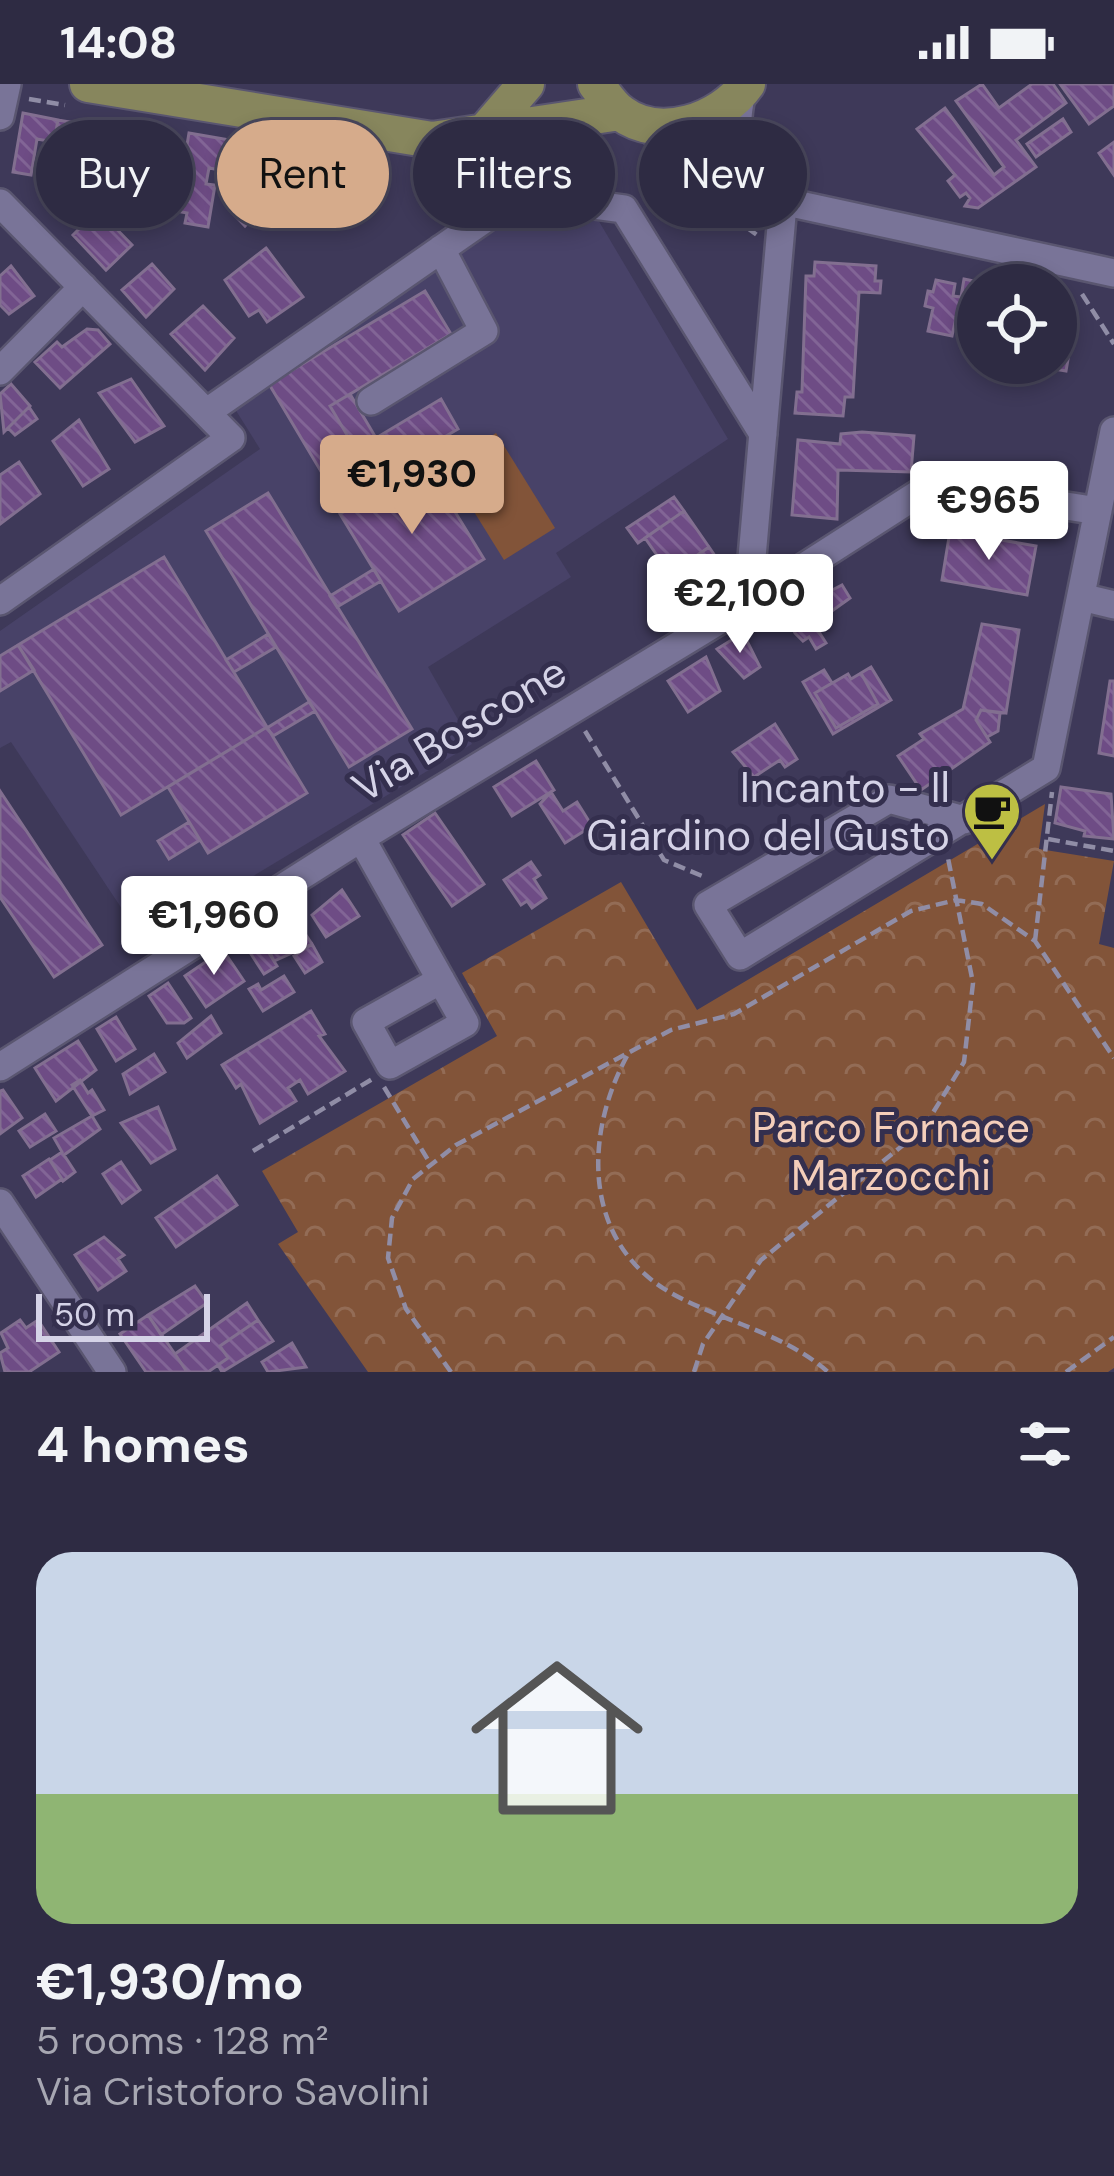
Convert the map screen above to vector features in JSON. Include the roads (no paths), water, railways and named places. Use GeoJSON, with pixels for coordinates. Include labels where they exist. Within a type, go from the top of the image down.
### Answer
{"type":"FeatureCollection","features":[{"type":"Feature","properties":{"kind":"main road"},"geometry":{"type":"LineString","coordinates":[[88,84],[413,137]]}},
{"type":"Feature","properties":{"kind":"main road"},"geometry":{"type":"LineString","coordinates":[[495,120],[526,84]]}},
{"type":"Feature","properties":{"kind":"main road"},"geometry":{"type":"LineString","coordinates":[[596,84],[632,118]]}},
{"type":"Feature","properties":{"kind":"main road"},"geometry":{"type":"LineString","coordinates":[[603,120],[691,123],[744,87]]}},
{"type":"Feature","properties":{"kind":"street"},"geometry":{"type":"LineString","coordinates":[[0,116],[7,84]]}},
{"type":"Feature","properties":{"kind":"street"},"geometry":{"type":"LineString","coordinates":[[736,120],[744,87]]}},
{"type":"Feature","properties":{"kind":"street"},"geometry":{"type":"LineString","coordinates":[[632,118],[639,124]]}},
{"type":"Feature","properties":{"kind":"street"},"geometry":{"type":"LineString","coordinates":[[207,412],[519,195],[624,209],[764,434]]}},
{"type":"Feature","properties":{"kind":"street"},"geometry":{"type":"LineString","coordinates":[[0,203],[231,438],[0,601]]}},
{"type":"Feature","properties":{"kind":"street"},"geometry":{"type":"LineString","coordinates":[[807,207],[1114,273]]}},
{"type":"Feature","properties":{"kind":"street"},"geometry":{"type":"LineString","coordinates":[[748,603],[764,434],[774,228]]}},
{"type":"Feature","properties":{"kind":"street"},"geometry":{"type":"LineString","coordinates":[[371,400],[484,331],[441,249]]}},
{"type":"Feature","properties":{"kind":"street"},"geometry":{"type":"LineString","coordinates":[[0,371],[82,287]]}},
{"type":"Feature","properties":{"kind":"street"},"geometry":{"type":"LineString","coordinates":[[964,820],[889,799],[708,904],[740,956],[964,820],[1046,768],[1114,430]]}},
{"type":"Feature","properties":{"kind":"street","name":"Via Boscone"},"geometry":{"type":"LineString","coordinates":[[0,1067],[361,838],[496,739],[572,710],[932,485],[1098,511]]}},
{"type":"Feature","properties":{"kind":"street"},"geometry":{"type":"LineString","coordinates":[[1081,597],[1114,605]]}},
{"type":"Feature","properties":{"kind":"street"},"geometry":{"type":"LineString","coordinates":[[361,838],[440,980]]}},
{"type":"Feature","properties":{"kind":"street"},"geometry":{"type":"LineString","coordinates":[[0,1203],[112,1372]]}},
{"type":"Feature","properties":{"kind":"place","name":"Incanto - Il Giardino del Gusto"},"geometry":{"type":"Point","coordinates":[992,862]}},
{"type":"Feature","properties":{"kind":"park label","name":"Parco Fornace Marzocchi"},"geometry":{"type":"Point","coordinates":[891,1151]}}]}
